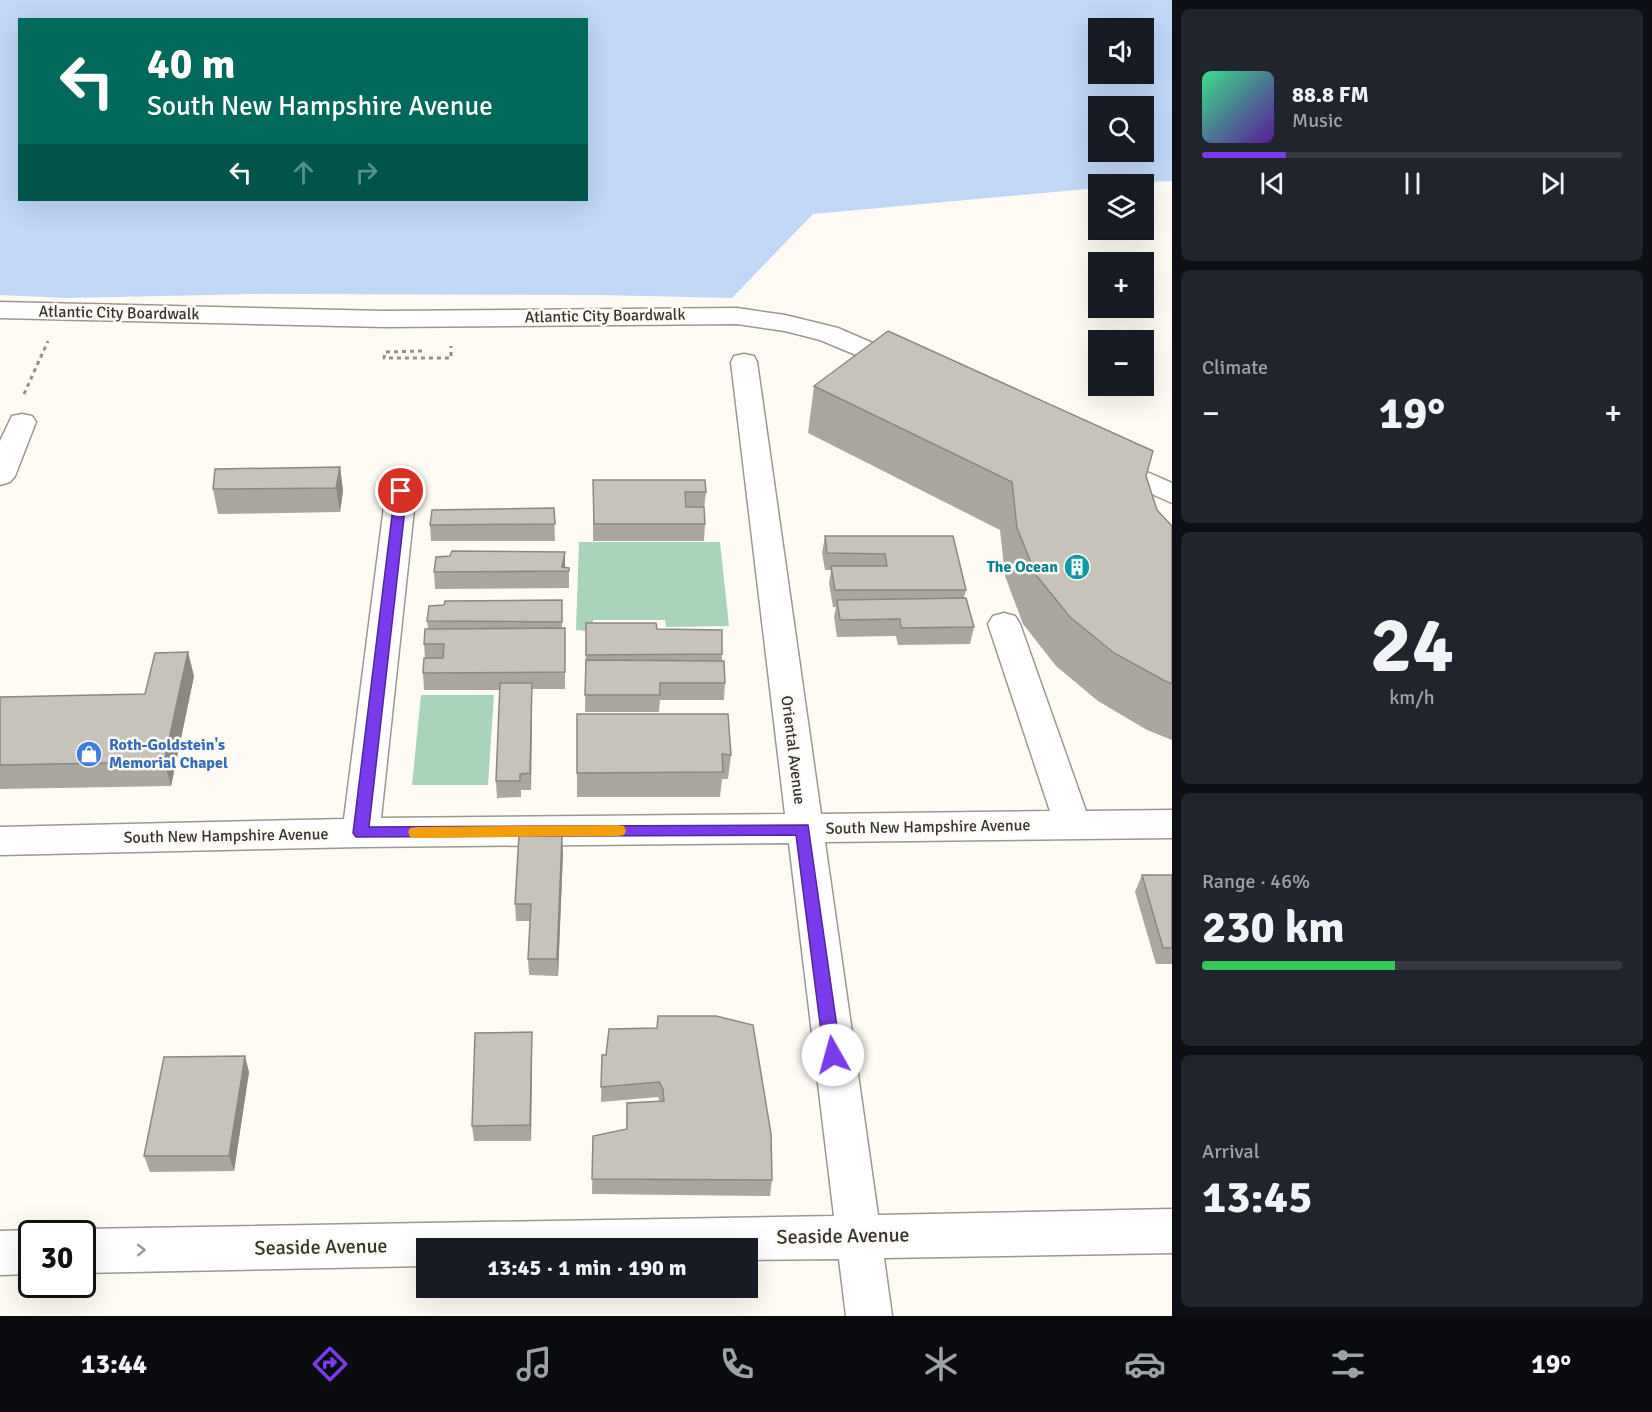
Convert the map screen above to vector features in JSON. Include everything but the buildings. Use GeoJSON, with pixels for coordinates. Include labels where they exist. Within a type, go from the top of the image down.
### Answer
{"type":"FeatureCollection","features":[{"type":"Feature","properties":{"kind":"street","name":"Atlantic City Boardwalk"},"geometry":{"type":"LineString","coordinates":[[0,310],[385,319],[737,316],[785,323],[829,334],[924,376]]}},
{"type":"Feature","properties":{"kind":"street","name":"Oriental Avenue"},"geometry":{"type":"LineString","coordinates":[[744,362],[856,1236],[869,1316]]}},
{"type":"Feature","properties":{"kind":"street"},"geometry":{"type":"LineString","coordinates":[[0,476],[21,422]]}},
{"type":"Feature","properties":{"kind":"street"},"geometry":{"type":"LineString","coordinates":[[1086,453],[1172,494]]}},
{"type":"Feature","properties":{"kind":"street"},"geometry":{"type":"LineString","coordinates":[[361,833],[401,491]]}},
{"type":"Feature","properties":{"kind":"street"},"geometry":{"type":"LineString","coordinates":[[1004,624],[1073,825]]}},
{"type":"Feature","properties":{"kind":"street","name":"South New Hampshire Avenue"},"geometry":{"type":"LineString","coordinates":[[0,841],[361,833],[1172,824]]}},
{"type":"Feature","properties":{"kind":"street","name":"Seaside Avenue"},"geometry":{"type":"LineString","coordinates":[[96,1251],[1172,1231]]}},
{"type":"Feature","properties":{"kind":"street"},"geometry":{"type":"LineString","coordinates":[[0,1253],[18,1252]]}},
{"type":"Feature","properties":{"kind":"path"},"geometry":{"type":"LineString","coordinates":[[21,422],[16,410],[48,340]]}},
{"type":"Feature","properties":{"kind":"green space"},"geometry":{"type":"Polygon","coordinates":[[[579,542],[720,542],[729,626],[666,627],[665,620],[594,620],[586,631],[576,630],[579,542]]]}},
{"type":"Feature","properties":{"kind":"green space"},"geometry":{"type":"Polygon","coordinates":[[[421,695],[494,695],[488,785],[412,785],[421,695]]]}},
{"type":"Feature","properties":{"kind":"water"},"geometry":{"type":"Polygon","coordinates":[[[0,0],[1172,0],[1172,181],[1154,182],[1154,174],[1088,174],[1088,189],[813,214],[732,298],[600,295],[261,294],[67,298],[0,295],[0,0]]]}},
{"type":"Feature","properties":{"kind":"slow traffic"},"geometry":{"type":"LineString","coordinates":[[416,832],[618,831]]}},
{"type":"Feature","properties":{"kind":"place","name":"The Ocean"},"geometry":{"type":"Point","coordinates":[1077,567]}},
{"type":"Feature","properties":{"kind":"place","name":"Roth-Goldstein's Memorial Chapel"},"geometry":{"type":"Point","coordinates":[89,754]}},
{"type":"Feature","properties":{"kind":"route"},"geometry":{"type":"LineString","coordinates":[[401,491],[361,833],[803,829],[833,1055]]}}]}
